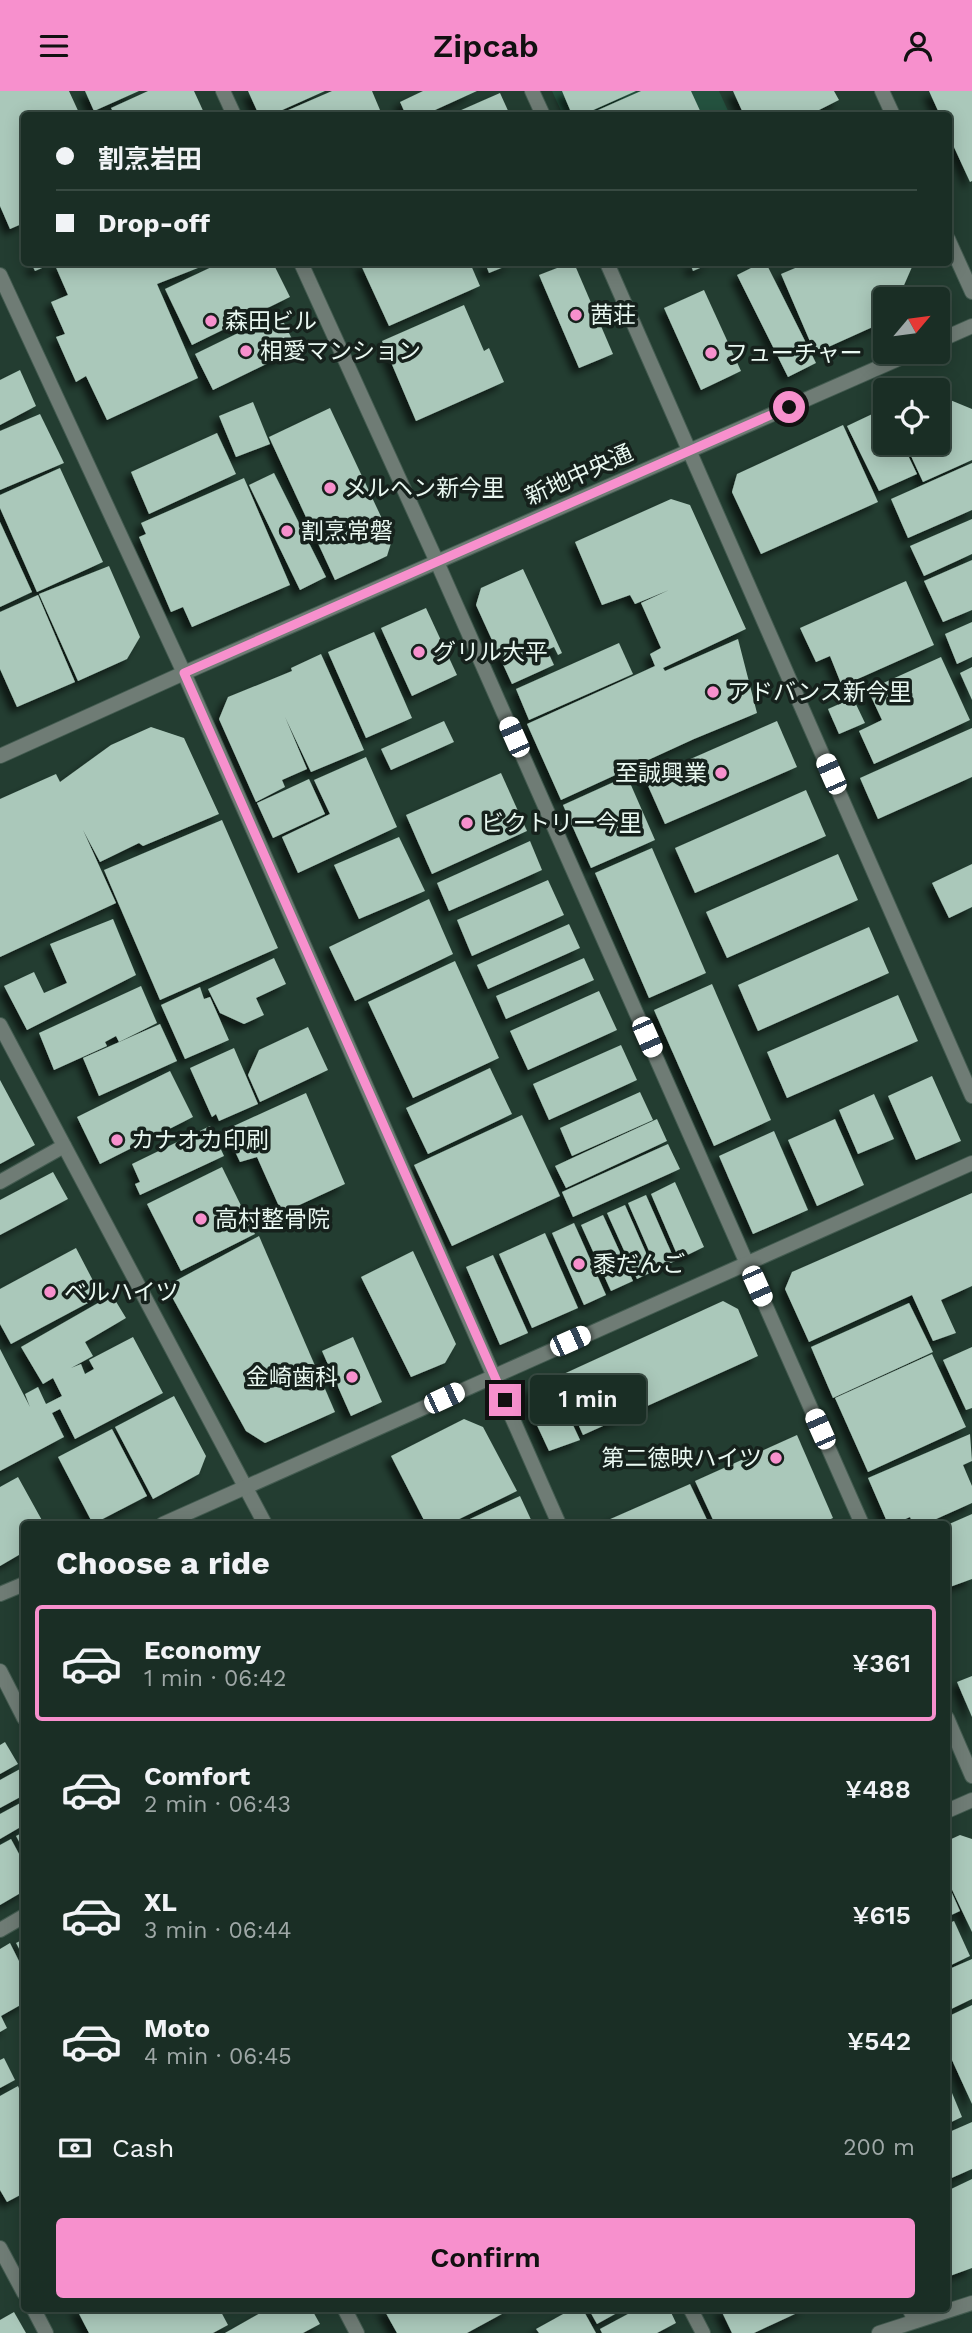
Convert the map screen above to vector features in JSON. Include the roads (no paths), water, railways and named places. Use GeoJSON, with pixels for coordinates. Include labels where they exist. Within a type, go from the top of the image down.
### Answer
{"type":"FeatureCollection","features":[{"type":"Feature","properties":{"kind":"street"},"geometry":{"type":"LineString","coordinates":[[223,91],[233,112]]}},
{"type":"Feature","properties":{"kind":"street"},"geometry":{"type":"LineString","coordinates":[[532,91],[542,112]]}},
{"type":"Feature","properties":{"kind":"street"},"geometry":{"type":"LineString","coordinates":[[882,91],[892,112]]}},
{"type":"Feature","properties":{"kind":"street"},"geometry":{"type":"LineString","coordinates":[[952,248],[972,292]]}},
{"type":"Feature","properties":{"kind":"street"},"geometry":{"type":"LineString","coordinates":[[302,266],[437,562],[861,1521]]}},
{"type":"Feature","properties":{"kind":"street"},"geometry":{"type":"LineString","coordinates":[[608,266],[972,1096]]}},
{"type":"Feature","properties":{"kind":"street"},"geometry":{"type":"LineString","coordinates":[[0,275],[184,673],[558,1521]]}},
{"type":"Feature","properties":{"kind":"street"},"geometry":{"type":"LineString","coordinates":[[950,336],[972,326]]}},
{"type":"Feature","properties":{"kind":"street","name":"新地中央通"},"geometry":{"type":"LineString","coordinates":[[0,756],[887,364]]}},
{"type":"Feature","properties":{"kind":"street"},"geometry":{"type":"LineString","coordinates":[[0,1025],[263,1521]]}},
{"type":"Feature","properties":{"kind":"street"},"geometry":{"type":"LineString","coordinates":[[0,1182],[64,1146]]}},
{"type":"Feature","properties":{"kind":"street"},"geometry":{"type":"LineString","coordinates":[[170,1521],[972,1163]]}},
{"type":"Feature","properties":{"kind":"street"},"geometry":{"type":"LineString","coordinates":[[0,1594],[21,1585]]}},
{"type":"Feature","properties":{"kind":"street"},"geometry":{"type":"LineString","coordinates":[[0,1671],[21,1712]]}},
{"type":"Feature","properties":{"kind":"street"},"geometry":{"type":"LineString","coordinates":[[950,1725],[972,1776]]}},
{"type":"Feature","properties":{"kind":"street"},"geometry":{"type":"LineString","coordinates":[[950,1810],[972,1800]]}},
{"type":"Feature","properties":{"kind":"street"},"geometry":{"type":"LineString","coordinates":[[0,1930],[21,1918]]}},
{"type":"Feature","properties":{"kind":"street"},"geometry":{"type":"LineString","coordinates":[[0,2248],[21,2287]]}},
{"type":"Feature","properties":{"kind":"street"},"geometry":{"type":"LineString","coordinates":[[950,2307],[972,2303]]}},
{"type":"Feature","properties":{"kind":"street"},"geometry":{"type":"LineString","coordinates":[[35,2312],[46,2333]]}},
{"type":"Feature","properties":{"kind":"street"},"geometry":{"type":"LineString","coordinates":[[346,2312],[357,2333]]}},
{"type":"Feature","properties":{"kind":"street"},"geometry":{"type":"LineString","coordinates":[[692,2312],[703,2333]]}},
{"type":"Feature","properties":{"kind":"street"},"geometry":{"type":"LineString","coordinates":[[878,2333],[912,2315]]}},
{"type":"Feature","properties":{"kind":"place","name":"茜荘"},"geometry":{"type":"Point","coordinates":[576,315]}},
{"type":"Feature","properties":{"kind":"place","name":"森田ビル"},"geometry":{"type":"Point","coordinates":[211,321]}},
{"type":"Feature","properties":{"kind":"place","name":"相愛マンション"},"geometry":{"type":"Point","coordinates":[246,351]}},
{"type":"Feature","properties":{"kind":"place","name":"フューチャー"},"geometry":{"type":"Point","coordinates":[711,353]}},
{"type":"Feature","properties":{"kind":"place","name":"メルヘン新今里"},"geometry":{"type":"Point","coordinates":[330,488]}},
{"type":"Feature","properties":{"kind":"place","name":"割烹常磐"},"geometry":{"type":"Point","coordinates":[287,531]}},
{"type":"Feature","properties":{"kind":"place","name":"グリル大平"},"geometry":{"type":"Point","coordinates":[419,652]}},
{"type":"Feature","properties":{"kind":"place","name":"アドバンス新今里"},"geometry":{"type":"Point","coordinates":[713,692]}},
{"type":"Feature","properties":{"kind":"place","name":"至誠興業"},"geometry":{"type":"Point","coordinates":[721,773]}},
{"type":"Feature","properties":{"kind":"place","name":"ビクトリー今里"},"geometry":{"type":"Point","coordinates":[467,823]}},
{"type":"Feature","properties":{"kind":"place","name":"カナオカ印刷"},"geometry":{"type":"Point","coordinates":[117,1140]}},
{"type":"Feature","properties":{"kind":"place","name":"高村整骨院"},"geometry":{"type":"Point","coordinates":[201,1219]}},
{"type":"Feature","properties":{"kind":"place","name":"黍だんご"},"geometry":{"type":"Point","coordinates":[579,1264]}},
{"type":"Feature","properties":{"kind":"place","name":"ベルハイツ"},"geometry":{"type":"Point","coordinates":[50,1292]}},
{"type":"Feature","properties":{"kind":"place","name":"金崎歯科"},"geometry":{"type":"Point","coordinates":[352,1377]}},
{"type":"Feature","properties":{"kind":"place","name":"第二徳映ハイツ"},"geometry":{"type":"Point","coordinates":[776,1458]}}]}
